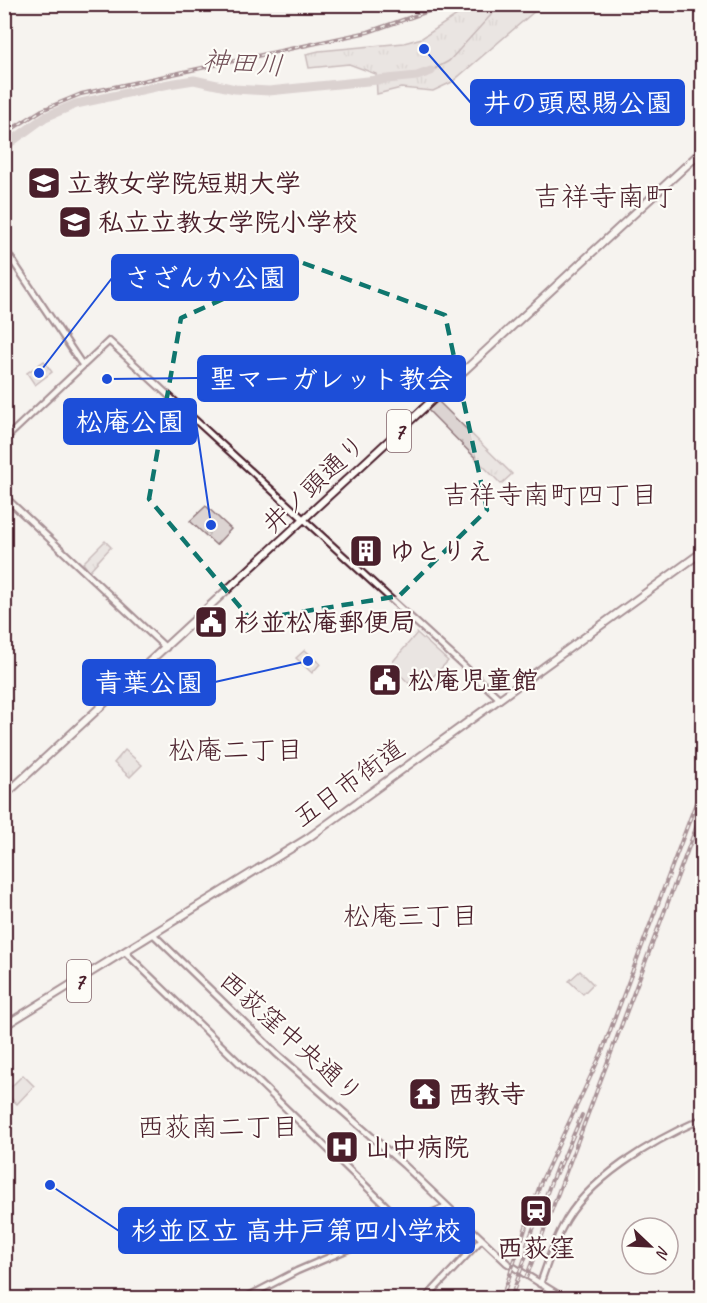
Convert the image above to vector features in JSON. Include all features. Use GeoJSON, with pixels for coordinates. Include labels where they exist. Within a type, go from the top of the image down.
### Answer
{"type":"FeatureCollection","features":[{"type":"Feature","properties":{"kind":"main road","name":"井ノ頭通り"},"geometry":{"type":"LineString","coordinates":[[4,796],[702,152]]}},
{"type":"Feature","properties":{"kind":"main road","name":"五日市街道"},"geometry":{"type":"LineString","coordinates":[[4,1026],[308,838],[702,552]]}},
{"type":"Feature","properties":{"kind":"street"},"geometry":{"type":"LineString","coordinates":[[4,248],[81,363],[86,363]]}},
{"type":"Feature","properties":{"kind":"street"},"geometry":{"type":"LineString","coordinates":[[4,440],[109,341],[500,699]]}},
{"type":"Feature","properties":{"kind":"street"},"geometry":{"type":"LineString","coordinates":[[4,496],[166,648]]}},
{"type":"Feature","properties":{"kind":"street","name":"西荻窪中央通り"},"geometry":{"type":"LineString","coordinates":[[153,935],[276,1053],[404,1165],[481,1240],[507,1263],[564,1299]]}},
{"type":"Feature","properties":{"kind":"street"},"geometry":{"type":"LineString","coordinates":[[125,952],[406,1225]]}},
{"type":"Feature","properties":{"kind":"street"},"geometry":{"type":"LineString","coordinates":[[540,1284],[562,1227],[581,1200],[649,1144],[702,1119]]}},
{"type":"Feature","properties":{"kind":"street"},"geometry":{"type":"LineString","coordinates":[[244,1299],[297,1271],[446,1207]]}},
{"type":"Feature","properties":{"kind":"street"},"geometry":{"type":"LineString","coordinates":[[426,1299],[481,1240]]}},
{"type":"Feature","properties":{"kind":"highlighted area"},"geometry":{"type":"Polygon","coordinates":[[[303,263],[445,315],[487,510],[399,596],[251,620],[149,499],[181,318],[303,263]]]}},
{"type":"Feature","properties":{"kind":"green space"},"geometry":{"type":"Polygon","coordinates":[[[472,5],[538,5],[536,10],[452,82],[433,91],[401,88],[377,94],[376,74],[349,64],[309,68],[306,54],[404,43],[422,38],[472,5]]]}},
{"type":"Feature","properties":{"kind":"green space"},"geometry":{"type":"Polygon","coordinates":[[[44,361],[52,372],[35,385],[27,373],[44,361]]]}},
{"type":"Feature","properties":{"kind":"green space"},"geometry":{"type":"Polygon","coordinates":[[[438,401],[512,474],[501,484],[428,410],[438,401]]]}},
{"type":"Feature","properties":{"kind":"green space"},"geometry":{"type":"Polygon","coordinates":[[[206,506],[231,529],[216,545],[190,521],[206,506]]]}},
{"type":"Feature","properties":{"kind":"green space"},"geometry":{"type":"Polygon","coordinates":[[[105,541],[111,547],[89,571],[83,563],[105,541]]]}},
{"type":"Feature","properties":{"kind":"green space"},"geometry":{"type":"Polygon","coordinates":[[[417,633],[448,661],[418,692],[390,665],[417,633]]]}},
{"type":"Feature","properties":{"kind":"green space"},"geometry":{"type":"Polygon","coordinates":[[[305,650],[320,664],[312,673],[296,658],[305,650]]]}},
{"type":"Feature","properties":{"kind":"green space"},"geometry":{"type":"Polygon","coordinates":[[[125,750],[142,765],[130,777],[114,763],[125,750]]]}},
{"type":"Feature","properties":{"kind":"green space"},"geometry":{"type":"Polygon","coordinates":[[[580,971],[593,984],[583,994],[569,981],[580,971]]]}},
{"type":"Feature","properties":{"kind":"green space"},"geometry":{"type":"Polygon","coordinates":[[[23,1075],[34,1086],[17,1104],[5,1093],[23,1075]]]}},
{"type":"Feature","properties":{"kind":"waterway","name":"神田川"},"geometry":{"type":"LineString","coordinates":[[431,71],[449,61],[501,4]]}},
{"type":"Feature","properties":{"kind":"waterway","name":"神田川"},"geometry":{"type":"LineString","coordinates":[[4,147],[45,117],[76,104],[169,84],[194,80],[235,89],[269,91],[417,76],[431,71]]}},
{"type":"Feature","properties":{"kind":"railway"},"geometry":{"type":"LineString","coordinates":[[4,134],[42,110],[81,94],[368,32],[449,4]]}},
{"type":"Feature","properties":{"kind":"railway"},"geometry":{"type":"LineString","coordinates":[[502,1298],[541,1182],[602,1052],[702,787]]}},
{"type":"Feature","properties":{"kind":"railway"},"geometry":{"type":"LineString","coordinates":[[526,1278],[702,812]]}},
{"type":"Feature","properties":{"kind":"railway"},"geometry":{"type":"LineString","coordinates":[[557,1173],[582,1115]]}},
{"type":"Feature","properties":{"kind":"railway"},"geometry":{"type":"LineString","coordinates":[[527,1245],[558,1164]]}},
{"type":"Feature","properties":{"kind":"railway"},"geometry":{"type":"LineString","coordinates":[[511,1298],[532,1238]]}},
{"type":"Feature","properties":{"kind":"place","name":"井の頭恩賜公園"},"geometry":{"type":"Point","coordinates":[424,49]}},
{"type":"Feature","properties":{"kind":"place","name":"立教女学院短期大学"},"geometry":{"type":"Point","coordinates":[44,183]}},
{"type":"Feature","properties":{"kind":"place","name":"私立立教女学院小学校"},"geometry":{"type":"Point","coordinates":[75,222]}},
{"type":"Feature","properties":{"kind":"place","name":"さざんか公園"},"geometry":{"type":"Point","coordinates":[39,373]}},
{"type":"Feature","properties":{"kind":"place","name":"聖マーガレット教会"},"geometry":{"type":"Point","coordinates":[107,379]}},
{"type":"Feature","properties":{"kind":"place","name":"松庵公園"},"geometry":{"type":"Point","coordinates":[211,525]}},
{"type":"Feature","properties":{"kind":"place","name":"ゆとりえ"},"geometry":{"type":"Point","coordinates":[366,551]}},
{"type":"Feature","properties":{"kind":"place","name":"杉並松庵郵便局"},"geometry":{"type":"Point","coordinates":[211,622]}},
{"type":"Feature","properties":{"kind":"place","name":"青葉公園"},"geometry":{"type":"Point","coordinates":[308,661]}},
{"type":"Feature","properties":{"kind":"place","name":"松庵児童館"},"geometry":{"type":"Point","coordinates":[385,680]}},
{"type":"Feature","properties":{"kind":"place","name":"西教寺"},"geometry":{"type":"Point","coordinates":[425,1094]}},
{"type":"Feature","properties":{"kind":"place","name":"山中病院"},"geometry":{"type":"Point","coordinates":[342,1147]}},
{"type":"Feature","properties":{"kind":"place","name":"杉並区立 高井戸第四小学校"},"geometry":{"type":"Point","coordinates":[50,1185]}},
{"type":"Feature","properties":{"kind":"place","name":"西荻窪"},"geometry":{"type":"Point","coordinates":[536,1211]}},
{"type":"Feature","properties":{"kind":"district","name":"吉祥寺南町"},"geometry":{"type":"Point","coordinates":[603,196]}},
{"type":"Feature","properties":{"kind":"district","name":"吉祥寺南町四丁目"},"geometry":{"type":"Point","coordinates":[550,495]}},
{"type":"Feature","properties":{"kind":"district","name":"松庵二丁目"},"geometry":{"type":"Point","coordinates":[236,750]}},
{"type":"Feature","properties":{"kind":"district","name":"松庵三丁目"},"geometry":{"type":"Point","coordinates":[411,916]}},
{"type":"Feature","properties":{"kind":"district","name":"西荻南二丁目"},"geometry":{"type":"Point","coordinates":[218,1127]}}]}
